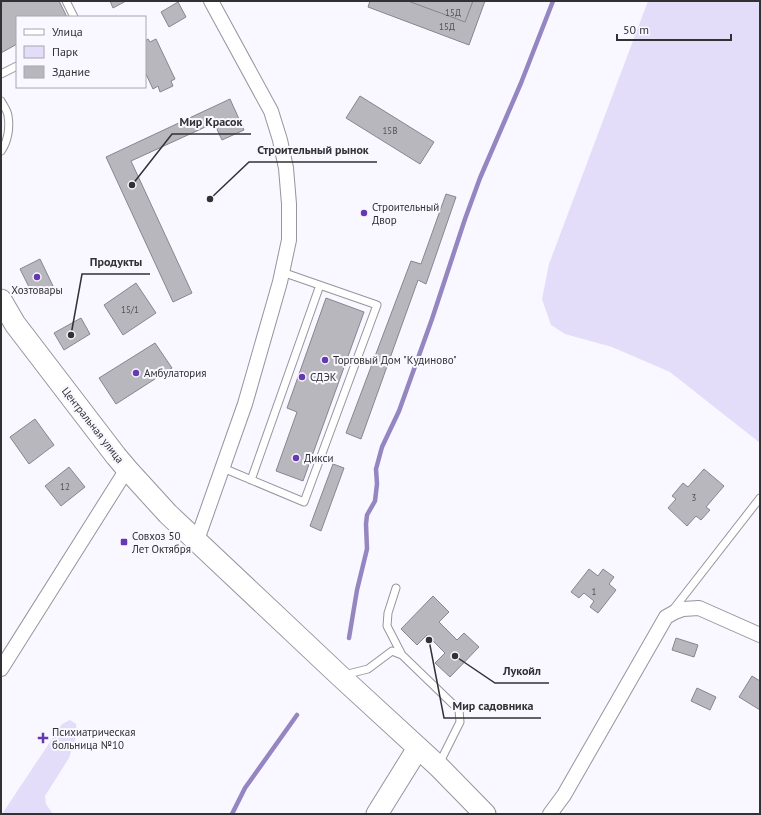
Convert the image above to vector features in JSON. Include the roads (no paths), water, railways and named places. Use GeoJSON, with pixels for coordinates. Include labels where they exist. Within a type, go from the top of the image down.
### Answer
{"type":"FeatureCollection","features":[{"type":"Feature","properties":{"kind":"main road","name":"Центральная улица"},"geometry":{"type":"LineString","coordinates":[[1,300],[15,324],[127,469],[168,514],[438,766],[485,814]]}},
{"type":"Feature","properties":{"kind":"main road"},"geometry":{"type":"LineString","coordinates":[[377,814],[418,748]]}},
{"type":"Feature","properties":{"kind":"street"},"geometry":{"type":"LineString","coordinates":[[197,540],[245,404],[282,272],[289,240],[289,204],[286,168],[280,140],[271,111],[211,1]]}},
{"type":"Feature","properties":{"kind":"street"},"geometry":{"type":"LineString","coordinates":[[1,669],[127,469]]}},
{"type":"Feature","properties":{"kind":"street"},"geometry":{"type":"LineString","coordinates":[[550,814],[564,795],[666,617],[683,609],[699,608],[760,635]]}},
{"type":"Feature","properties":{"kind":"lane"},"geometry":{"type":"LineString","coordinates":[[66,1],[74,16]]}},
{"type":"Feature","properties":{"kind":"lane"},"geometry":{"type":"LineString","coordinates":[[1,74],[16,66]]}},
{"type":"Feature","properties":{"kind":"lane"},"geometry":{"type":"LineString","coordinates":[[1,101],[8,114],[8,136],[1,151]]}},
{"type":"Feature","properties":{"kind":"lane"},"geometry":{"type":"LineString","coordinates":[[223,468],[304,502],[377,306],[282,272]]}},
{"type":"Feature","properties":{"kind":"lane"},"geometry":{"type":"LineString","coordinates":[[251,480],[320,285]]}},
{"type":"Feature","properties":{"kind":"lane"},"geometry":{"type":"LineString","coordinates":[[666,617],[760,498]]}},
{"type":"Feature","properties":{"kind":"lane"},"geometry":{"type":"LineString","coordinates":[[396,588],[388,613],[387,626],[402,655],[459,710],[460,722],[438,766]]}},
{"type":"Feature","properties":{"kind":"lane"},"geometry":{"type":"LineString","coordinates":[[340,676],[368,669],[392,652],[402,655]]}},
{"type":"Feature","properties":{"kind":"waterway"},"geometry":{"type":"LineString","coordinates":[[349,638],[357,590],[367,549],[367,515],[375,501],[377,484],[376,469],[382,447],[399,411],[480,178],[521,83],[553,1]]}},
{"type":"Feature","properties":{"kind":"waterway"},"geometry":{"type":"LineString","coordinates":[[232,814],[245,788],[297,715]]}},
{"type":"Feature","properties":{"kind":"place","name":"Мир Красок"},"geometry":{"type":"Point","coordinates":[132,185]}},
{"type":"Feature","properties":{"kind":"place","name":"Строительный рынок"},"geometry":{"type":"Point","coordinates":[210,199]}},
{"type":"Feature","properties":{"kind":"place","name":"Строительный Двор"},"geometry":{"type":"Point","coordinates":[364,213]}},
{"type":"Feature","properties":{"kind":"place","name":"Хозтовары"},"geometry":{"type":"Point","coordinates":[37,277]}},
{"type":"Feature","properties":{"kind":"place","name":"Продукты"},"geometry":{"type":"Point","coordinates":[71,335]}},
{"type":"Feature","properties":{"kind":"place","name":"Торговый Дом \"Кудиново\""},"geometry":{"type":"Point","coordinates":[325,360]}},
{"type":"Feature","properties":{"kind":"place","name":"Амбулатория"},"geometry":{"type":"Point","coordinates":[136,373]}},
{"type":"Feature","properties":{"kind":"place","name":"СДЭК"},"geometry":{"type":"Point","coordinates":[302,377]}},
{"type":"Feature","properties":{"kind":"place","name":"Дикси"},"geometry":{"type":"Point","coordinates":[296,458]}},
{"type":"Feature","properties":{"kind":"place","name":"Совхоз 50 Лет Октября"},"geometry":{"type":"Point","coordinates":[124,542]}},
{"type":"Feature","properties":{"kind":"place","name":"Мир садовника"},"geometry":{"type":"Point","coordinates":[429,640]}},
{"type":"Feature","properties":{"kind":"place","name":"Лукойл"},"geometry":{"type":"Point","coordinates":[455,656]}},
{"type":"Feature","properties":{"kind":"place","name":"Психиатрическая больница №10"},"geometry":{"type":"Point","coordinates":[43,738]}}]}
